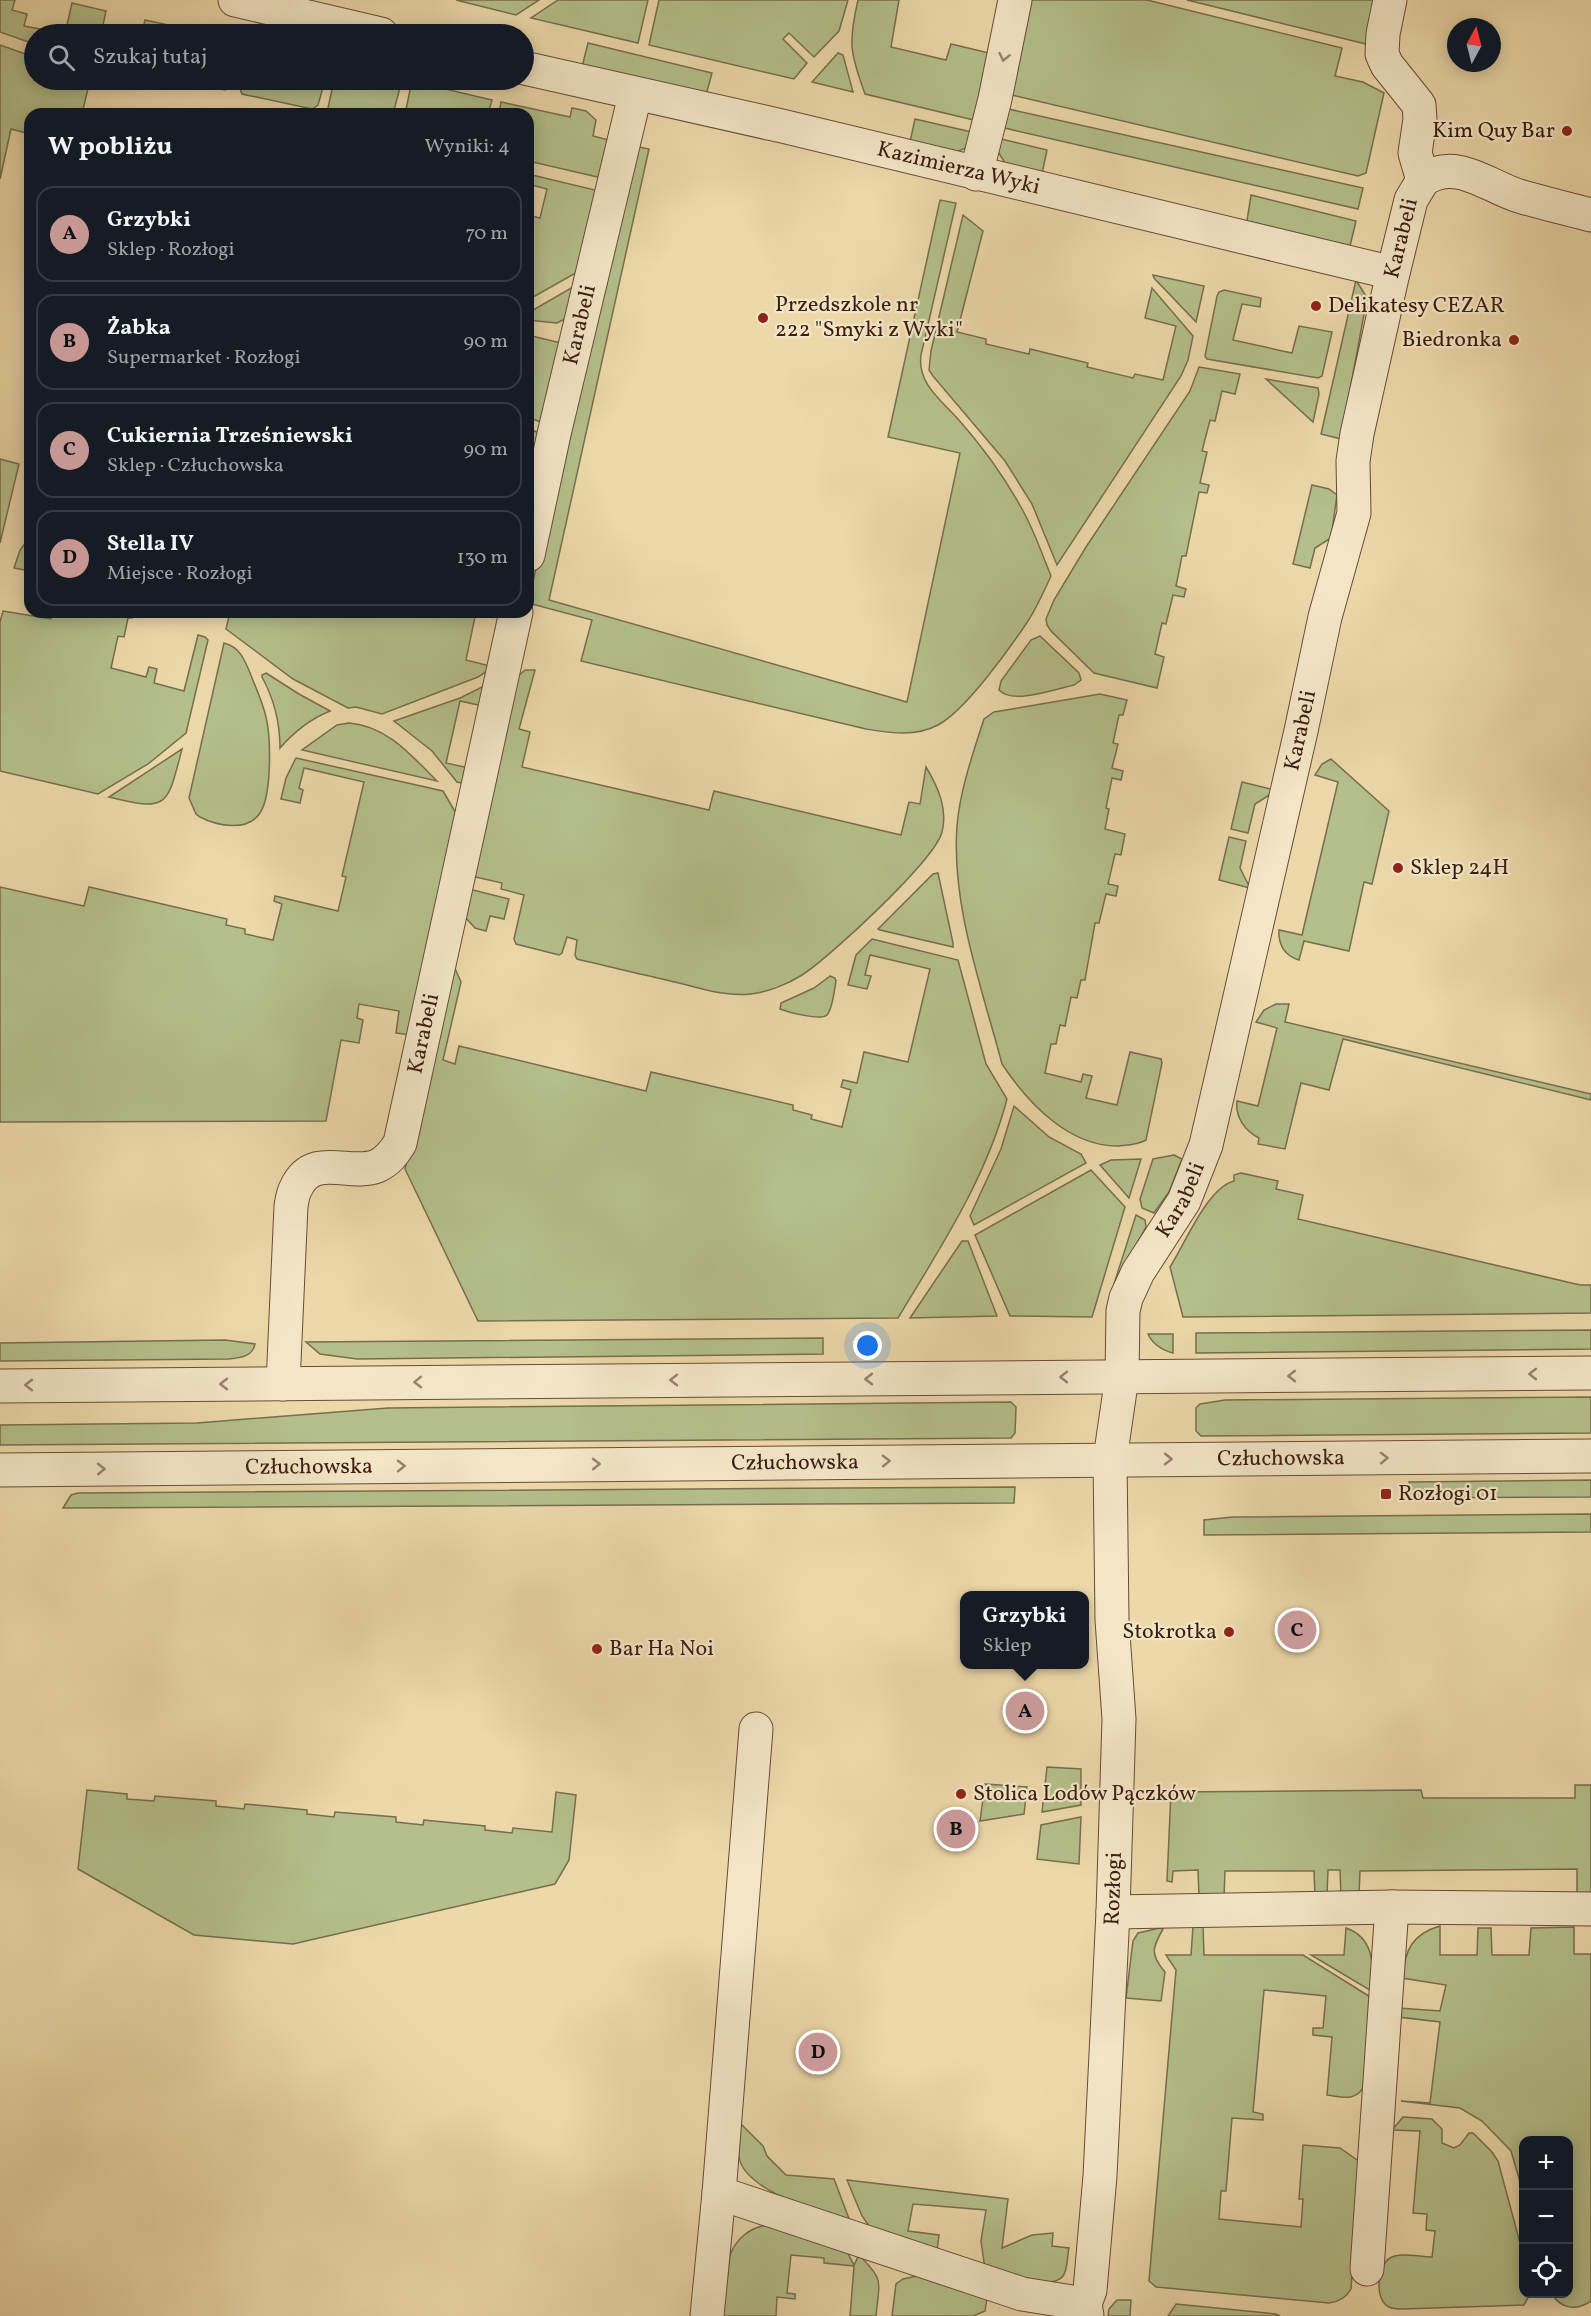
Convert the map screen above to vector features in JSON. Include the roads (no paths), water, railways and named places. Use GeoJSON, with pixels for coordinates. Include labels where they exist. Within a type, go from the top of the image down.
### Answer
{"type":"FeatureCollection","features":[{"type":"Feature","properties":{"kind":"street"},"geometry":{"type":"LineString","coordinates":[[235,0],[338,24]]}},
{"type":"Feature","properties":{"kind":"street"},"geometry":{"type":"LineString","coordinates":[[976,174],[995,99],[1015,0]]}},
{"type":"Feature","properties":{"kind":"street","name":"Karabeli"},"geometry":{"type":"LineString","coordinates":[[1110,1459],[1122,1377],[1123,1311],[1126,1298],[1138,1272],[1184,1201],[1206,1145],[1325,617],[1354,513],[1353,461],[1357,434],[1393,273],[1411,200],[1423,180],[1415,153],[1419,129],[1419,105],[1391,70],[1382,54],[1383,34],[1390,0]]}},
{"type":"Feature","properties":{"kind":"street","name":"Kazimierza Wyki"},"geometry":{"type":"LineString","coordinates":[[534,70],[635,95],[782,126],[1393,273]]}},
{"type":"Feature","properties":{"kind":"street","name":"Karabeli"},"geometry":{"type":"LineString","coordinates":[[534,527],[635,95]]}},
{"type":"Feature","properties":{"kind":"street"},"geometry":{"type":"LineString","coordinates":[[1423,180],[1440,172],[1459,172],[1483,179],[1516,195],[1591,215]]}},
{"type":"Feature","properties":{"kind":"street","name":"Karabeli"},"geometry":{"type":"LineString","coordinates":[[283,1384],[291,1206],[296,1187],[306,1174],[326,1166],[360,1168],[376,1166],[392,1156],[400,1143],[515,618]]}},
{"type":"Feature","properties":{"kind":"street"},"geometry":{"type":"LineString","coordinates":[[0,1386],[1591,1373]]}},
{"type":"Feature","properties":{"kind":"street","name":"Człuchowska"},"geometry":{"type":"LineString","coordinates":[[0,1470],[1591,1456]]}},
{"type":"Feature","properties":{"kind":"street","name":"Rozłogi"},"geometry":{"type":"LineString","coordinates":[[1086,2310],[1090,2290],[1100,2176],[1113,1912],[1119,1719],[1112,1620],[1110,1459]]}},
{"type":"Feature","properties":{"kind":"street"},"geometry":{"type":"LineString","coordinates":[[707,2316],[756,1729]]}},
{"type":"Feature","properties":{"kind":"street"},"geometry":{"type":"LineString","coordinates":[[1367,2269],[1392,1907]]}},
{"type":"Feature","properties":{"kind":"street"},"geometry":{"type":"LineString","coordinates":[[1113,1912],[1392,1907],[1591,1909]]}},
{"type":"Feature","properties":{"kind":"street"},"geometry":{"type":"LineString","coordinates":[[719,2193],[1022,2294],[1086,2310]]}},
{"type":"Feature","properties":{"kind":"place","name":"Kim Quy Bar"},"geometry":{"type":"Point","coordinates":[1567,131]}},
{"type":"Feature","properties":{"kind":"place","name":"Delikatesy CEZAR"},"geometry":{"type":"Point","coordinates":[1316,306]}},
{"type":"Feature","properties":{"kind":"place","name":"Przedszkole nr 222 \"Smyki z Wyki\""},"geometry":{"type":"Point","coordinates":[763,318]}},
{"type":"Feature","properties":{"kind":"place","name":"Biedronka"},"geometry":{"type":"Point","coordinates":[1514,340]}},
{"type":"Feature","properties":{"kind":"place","name":"Sklep 24H"},"geometry":{"type":"Point","coordinates":[1398,868]}},
{"type":"Feature","properties":{"kind":"place","name":"Rozłogi 01"},"geometry":{"type":"Point","coordinates":[1386,1494]}},
{"type":"Feature","properties":{"kind":"place","name":"Cukiernia Trześniewski"},"geometry":{"type":"Point","coordinates":[1297,1630]}},
{"type":"Feature","properties":{"kind":"place","name":"Stokrotka"},"geometry":{"type":"Point","coordinates":[1229,1632]}},
{"type":"Feature","properties":{"kind":"place","name":"Bar Ha Noi"},"geometry":{"type":"Point","coordinates":[597,1649]}},
{"type":"Feature","properties":{"kind":"place","name":"Grzybki"},"geometry":{"type":"Point","coordinates":[1025,1711]}},
{"type":"Feature","properties":{"kind":"place","name":"Stolica Lodów Pączków"},"geometry":{"type":"Point","coordinates":[961,1794]}},
{"type":"Feature","properties":{"kind":"place","name":"Żabka"},"geometry":{"type":"Point","coordinates":[956,1829]}},
{"type":"Feature","properties":{"kind":"place","name":"Stella IV"},"geometry":{"type":"Point","coordinates":[818,2052]}}]}
